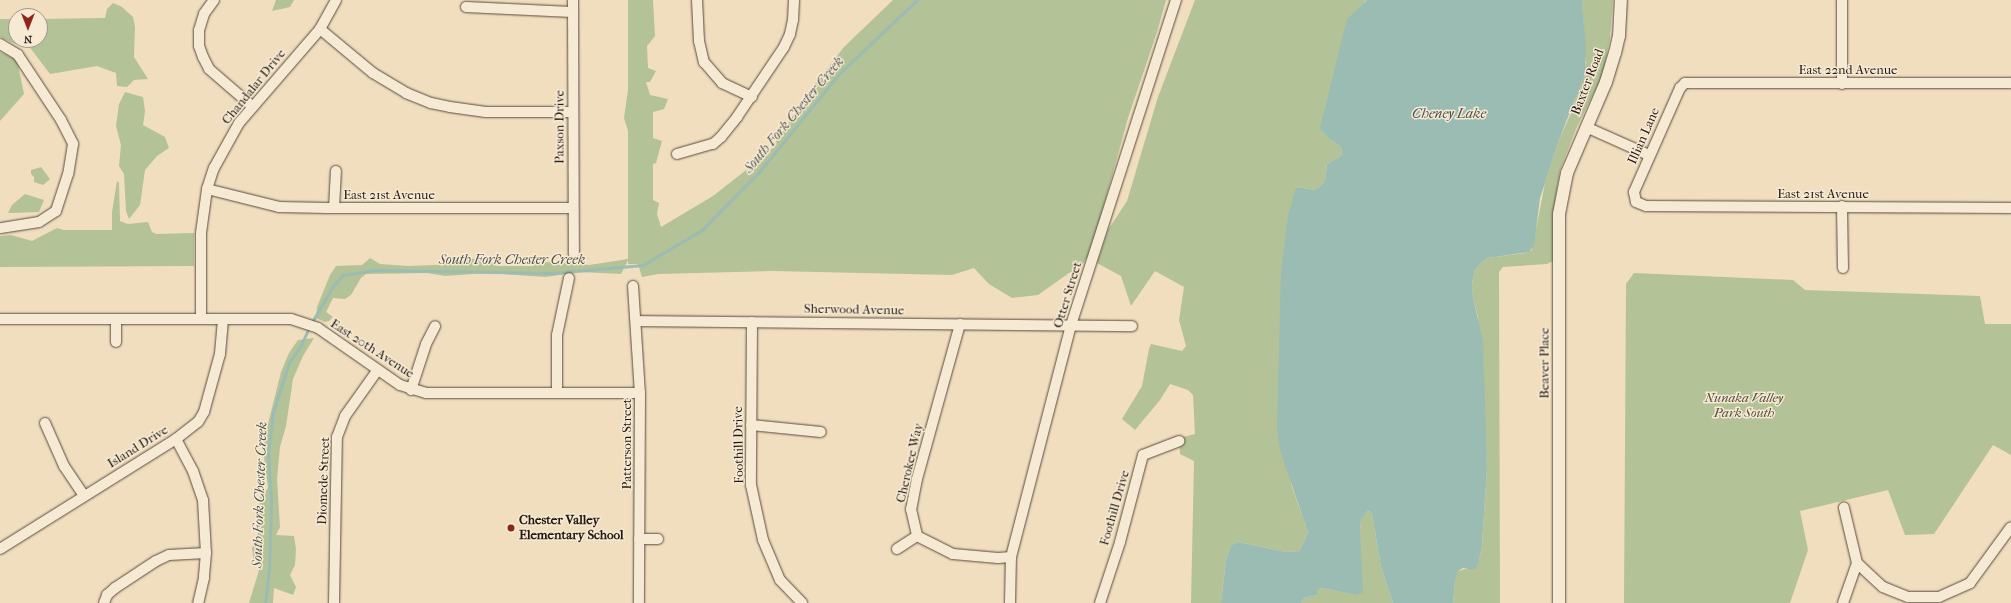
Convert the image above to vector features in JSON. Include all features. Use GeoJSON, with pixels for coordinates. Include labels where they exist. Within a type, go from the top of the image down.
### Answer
{"type":"FeatureCollection","features":[{"type":"Feature","properties":{"kind":"street"},"geometry":{"type":"LineString","coordinates":[[214,0],[204,14],[199,30],[200,46],[203,57],[209,69],[252,106]]}},
{"type":"Feature","properties":{"kind":"street","name":"Chandalar Drive"},"geometry":{"type":"LineString","coordinates":[[201,318],[201,233],[207,189],[221,153],[252,106],[320,29],[336,0]]}},
{"type":"Feature","properties":{"kind":"street","name":"Paxson Drive"},"geometry":{"type":"LineString","coordinates":[[573,0],[574,254]]}},
{"type":"Feature","properties":{"kind":"street"},"geometry":{"type":"LineString","coordinates":[[698,0],[699,41],[704,62],[722,83],[752,97]]}},
{"type":"Feature","properties":{"kind":"street"},"geometry":{"type":"LineString","coordinates":[[677,154],[713,144],[721,137],[752,97],[790,34],[793,20],[794,0]]}},
{"type":"Feature","properties":{"kind":"street","name":"Otter Street"},"geometry":{"type":"LineString","coordinates":[[1010,603],[1011,558],[1071,325],[1176,0]]}},
{"type":"Feature","properties":{"kind":"street","name":"Baxter Road"},"geometry":{"type":"LineString","coordinates":[[1586,127],[1606,82],[1615,53],[1619,36],[1621,0]]}},
{"type":"Feature","properties":{"kind":"street"},"geometry":{"type":"LineString","coordinates":[[1842,0],[1842,84]]}},
{"type":"Feature","properties":{"kind":"street"},"geometry":{"type":"LineString","coordinates":[[466,7],[572,12]]}},
{"type":"Feature","properties":{"kind":"street"},"geometry":{"type":"LineString","coordinates":[[320,29],[378,77],[406,94],[431,103],[450,108],[486,112],[573,112]]}},
{"type":"Feature","properties":{"kind":"street"},"geometry":{"type":"LineString","coordinates":[[0,44],[18,55],[61,120],[73,144],[68,174],[56,211],[39,222],[0,228]]}},
{"type":"Feature","properties":{"kind":"street","name":"East 22nd Avenue"},"geometry":{"type":"LineString","coordinates":[[1685,83],[1842,84],[2011,82]]}},
{"type":"Feature","properties":{"kind":"street","name":"Illian Lane"},"geometry":{"type":"LineString","coordinates":[[1636,202],[1634,192],[1680,88],[1685,83]]}},
{"type":"Feature","properties":{"kind":"street"},"geometry":{"type":"LineString","coordinates":[[1586,127],[1650,154]]}},
{"type":"Feature","properties":{"kind":"street","name":"Beaver Place"},"geometry":{"type":"LineString","coordinates":[[1559,603],[1559,214],[1567,173],[1586,127]]}},
{"type":"Feature","properties":{"kind":"street"},"geometry":{"type":"LineString","coordinates":[[334,208],[336,171]]}},
{"type":"Feature","properties":{"kind":"street","name":"East 21st Avenue"},"geometry":{"type":"LineString","coordinates":[[207,189],[279,207],[573,208]]}},
{"type":"Feature","properties":{"kind":"street","name":"East 21st Avenue"},"geometry":{"type":"LineString","coordinates":[[1636,202],[1646,206],[2011,208]]}},
{"type":"Feature","properties":{"kind":"street"},"geometry":{"type":"LineString","coordinates":[[1842,206],[1843,268]]}},
{"type":"Feature","properties":{"kind":"street"},"geometry":{"type":"LineString","coordinates":[[557,393],[557,335],[569,278]]}},
{"type":"Feature","properties":{"kind":"street","name":"Patterson Street"},"geometry":{"type":"LineString","coordinates":[[634,286],[640,393],[639,603]]}},
{"type":"Feature","properties":{"kind":"street","name":"East 20th Avenue"},"geometry":{"type":"LineString","coordinates":[[0,319],[278,318],[302,322],[318,328],[377,371],[411,390],[426,393],[446,394],[640,393]]}},
{"type":"Feature","properties":{"kind":"street"},"geometry":{"type":"LineString","coordinates":[[116,319],[116,342]]}},
{"type":"Feature","properties":{"kind":"street","name":"Island Drive"},"geometry":{"type":"LineString","coordinates":[[0,549],[176,439],[191,429],[198,422],[204,412],[220,354],[223,319]]}},
{"type":"Feature","properties":{"kind":"street","name":"Sherwood Avenue"},"geometry":{"type":"LineString","coordinates":[[636,321],[1132,326]]}},
{"type":"Feature","properties":{"kind":"street","name":"Foothill Drive"},"geometry":{"type":"LineString","coordinates":[[752,322],[751,485],[762,540],[780,580],[802,603]]}},
{"type":"Feature","properties":{"kind":"street","name":"Cherokee Way"},"geometry":{"type":"LineString","coordinates":[[917,536],[911,509],[917,479],[960,324]]}},
{"type":"Feature","properties":{"kind":"street"},"geometry":{"type":"LineString","coordinates":[[411,390],[426,344],[435,326]]}},
{"type":"Feature","properties":{"kind":"street","name":"Diomede Street"},"geometry":{"type":"LineString","coordinates":[[334,603],[337,437],[345,416],[377,371]]}},
{"type":"Feature","properties":{"kind":"street"},"geometry":{"type":"LineString","coordinates":[[45,423],[64,466],[84,496]]}},
{"type":"Feature","properties":{"kind":"street"},"geometry":{"type":"LineString","coordinates":[[751,425],[821,432]]}},
{"type":"Feature","properties":{"kind":"street"},"geometry":{"type":"LineString","coordinates":[[176,439],[193,471],[203,500],[206,553],[204,578],[198,603]]}},
{"type":"Feature","properties":{"kind":"street","name":"Foothill Drive"},"geometry":{"type":"LineString","coordinates":[[1100,603],[1120,542],[1143,455],[1179,441]]}},
{"type":"Feature","properties":{"kind":"street"},"geometry":{"type":"LineString","coordinates":[[1843,603],[1857,563],[1844,508]]}},
{"type":"Feature","properties":{"kind":"street"},"geometry":{"type":"LineString","coordinates":[[1857,563],[1883,587],[1908,597],[1938,600],[1970,583],[2011,527]]}},
{"type":"Feature","properties":{"kind":"street"},"geometry":{"type":"LineString","coordinates":[[897,549],[917,536],[953,554],[1011,558]]}},
{"type":"Feature","properties":{"kind":"street"},"geometry":{"type":"LineString","coordinates":[[639,539],[658,539]]}},
{"type":"Feature","properties":{"kind":"street"},"geometry":{"type":"LineString","coordinates":[[104,603],[107,595],[115,588],[156,561],[169,555],[206,553]]}},
{"type":"Feature","properties":{"kind":"green space"},"geometry":{"type":"Polygon","coordinates":[[[276,0],[294,0],[290,7],[272,11],[276,0]]]}},
{"type":"Feature","properties":{"kind":"green space"},"geometry":{"type":"Polygon","coordinates":[[[628,0],[653,0],[655,36],[647,46],[648,68],[656,71],[650,82],[646,82],[650,95],[668,99],[664,109],[653,112],[653,138],[662,141],[656,163],[653,164],[653,200],[659,203],[657,214],[661,227],[713,196],[769,152],[808,93],[844,47],[893,0],[1166,0],[1157,32],[1128,118],[1092,249],[1081,267],[1069,273],[1038,295],[1012,298],[989,284],[974,268],[952,275],[773,271],[658,274],[642,277],[638,264],[628,264],[628,260],[621,274],[579,272],[546,277],[488,273],[445,276],[427,273],[366,274],[361,278],[351,295],[345,299],[333,298],[326,312],[333,317],[329,321],[325,322],[316,318],[317,307],[330,275],[336,266],[362,265],[370,258],[380,264],[408,266],[435,265],[458,260],[484,258],[497,266],[534,266],[536,263],[554,262],[589,265],[628,259],[628,131],[624,118],[628,90],[628,0]]]}},
{"type":"Feature","properties":{"kind":"green space"},"geometry":{"type":"Polygon","coordinates":[[[1195,0],[1367,0],[1364,2],[1331,140],[1341,147],[1342,154],[1327,164],[1325,181],[1315,190],[1296,187],[1291,484],[1308,533],[1299,551],[1286,552],[1239,542],[1231,545],[1226,560],[1221,603],[1191,603],[1194,461],[1180,454],[1179,438],[1195,434],[1193,395],[1188,390],[1170,384],[1160,400],[1135,430],[1122,419],[1142,386],[1151,344],[1182,351],[1186,346],[1179,320],[1184,287],[1155,271],[1131,306],[1121,276],[1097,263],[1108,230],[1127,201],[1158,97],[1195,0]]]}},
{"type":"Feature","properties":{"kind":"green space"},"geometry":{"type":"Polygon","coordinates":[[[1582,0],[1613,0],[1610,38],[1603,74],[1576,129],[1560,170],[1554,208],[1553,261],[1547,264],[1503,267],[1499,272],[1500,603],[1453,603],[1455,582],[1458,571],[1469,568],[1479,561],[1482,545],[1487,469],[1478,318],[1473,298],[1472,284],[1475,270],[1488,258],[1525,253],[1532,250],[1545,183],[1559,140],[1571,113],[1586,63],[1582,0]]]}},
{"type":"Feature","properties":{"kind":"green space"},"geometry":{"type":"Polygon","coordinates":[[[113,3],[122,7],[133,17],[135,27],[134,57],[148,79],[134,80],[127,87],[117,86],[116,73],[97,66],[50,74],[30,48],[48,48],[48,19],[105,18],[107,9],[113,3]]]}},
{"type":"Feature","properties":{"kind":"green space"},"geometry":{"type":"Polygon","coordinates":[[[0,19],[8,19],[8,41],[0,37],[0,19]]]}},
{"type":"Feature","properties":{"kind":"green space"},"geometry":{"type":"Polygon","coordinates":[[[0,52],[17,60],[24,94],[0,121],[0,52]]]}},
{"type":"Feature","properties":{"kind":"green space"},"geometry":{"type":"Polygon","coordinates":[[[125,92],[143,97],[145,111],[143,125],[165,137],[169,148],[157,156],[145,170],[140,205],[129,219],[126,211],[124,174],[119,166],[121,145],[116,126],[119,104],[125,92]]]}},
{"type":"Feature","properties":{"kind":"green space"},"geometry":{"type":"Polygon","coordinates":[[[41,167],[50,179],[43,185],[34,182],[34,177],[31,174],[31,170],[41,167]]]}},
{"type":"Feature","properties":{"kind":"green space"},"geometry":{"type":"Polygon","coordinates":[[[117,181],[119,183],[120,221],[128,224],[148,222],[152,232],[156,234],[194,233],[194,266],[0,267],[0,236],[11,235],[32,241],[57,228],[64,230],[112,230],[112,212],[117,181]]]}},
{"type":"Feature","properties":{"kind":"green space"},"geometry":{"type":"Polygon","coordinates":[[[25,194],[44,200],[39,212],[8,213],[12,205],[25,194]]]}},
{"type":"Feature","properties":{"kind":"green space","name":"Nunaka Valley Park South"},"geometry":{"type":"Polygon","coordinates":[[[1634,273],[1793,280],[1805,290],[1980,296],[1985,324],[2011,324],[2011,455],[1993,445],[1934,534],[1905,535],[1888,490],[1800,511],[1808,550],[1790,603],[1624,603],[1626,284],[1634,273]]]}},
{"type":"Feature","properties":{"kind":"green space"},"geometry":{"type":"Polygon","coordinates":[[[314,338],[303,356],[293,379],[286,426],[280,447],[277,479],[280,527],[276,535],[294,536],[296,549],[295,565],[290,575],[296,587],[293,595],[274,588],[273,603],[249,603],[260,567],[254,562],[252,548],[257,539],[259,527],[260,497],[268,488],[263,449],[266,432],[281,372],[289,353],[298,340],[314,338]]]}},
{"type":"Feature","properties":{"kind":"green space"},"geometry":{"type":"Polygon","coordinates":[[[1366,511],[1371,512],[1372,514],[1381,567],[1393,603],[1301,603],[1304,598],[1317,595],[1317,590],[1322,588],[1355,595],[1361,520],[1366,511]]]}},
{"type":"Feature","properties":{"kind":"water","name":"Cheney Lake"},"geometry":{"type":"Polygon","coordinates":[[[1367,0],[1582,0],[1586,50],[1585,74],[1559,140],[1540,198],[1534,246],[1529,252],[1488,258],[1475,270],[1472,283],[1473,298],[1483,341],[1487,469],[1482,545],[1479,561],[1475,570],[1463,568],[1458,571],[1455,582],[1453,603],[1393,603],[1381,567],[1372,514],[1371,512],[1367,511],[1361,520],[1360,531],[1363,593],[1355,595],[1322,588],[1317,590],[1317,595],[1304,598],[1301,603],[1221,603],[1226,560],[1231,545],[1239,542],[1286,552],[1299,551],[1308,533],[1280,450],[1277,428],[1281,271],[1288,216],[1296,187],[1315,190],[1325,181],[1327,164],[1342,154],[1341,147],[1331,140],[1320,128],[1347,19],[1367,0]]]}},
{"type":"Feature","properties":{"kind":"waterway","name":"South Fork Chester Creek"},"geometry":{"type":"LineString","coordinates":[[311,324],[333,286],[343,275],[375,270],[553,273],[643,265],[702,230],[760,171],[839,74],[917,0]]}},
{"type":"Feature","properties":{"kind":"waterway","name":"South Fork Chester Creek"},"geometry":{"type":"LineString","coordinates":[[265,603],[269,569],[271,502],[268,453],[273,413],[289,363],[301,345],[309,328]]}},
{"type":"Feature","properties":{"kind":"place","name":"Chester Valley Elementary School"},"geometry":{"type":"Point","coordinates":[511,528]}}]}
